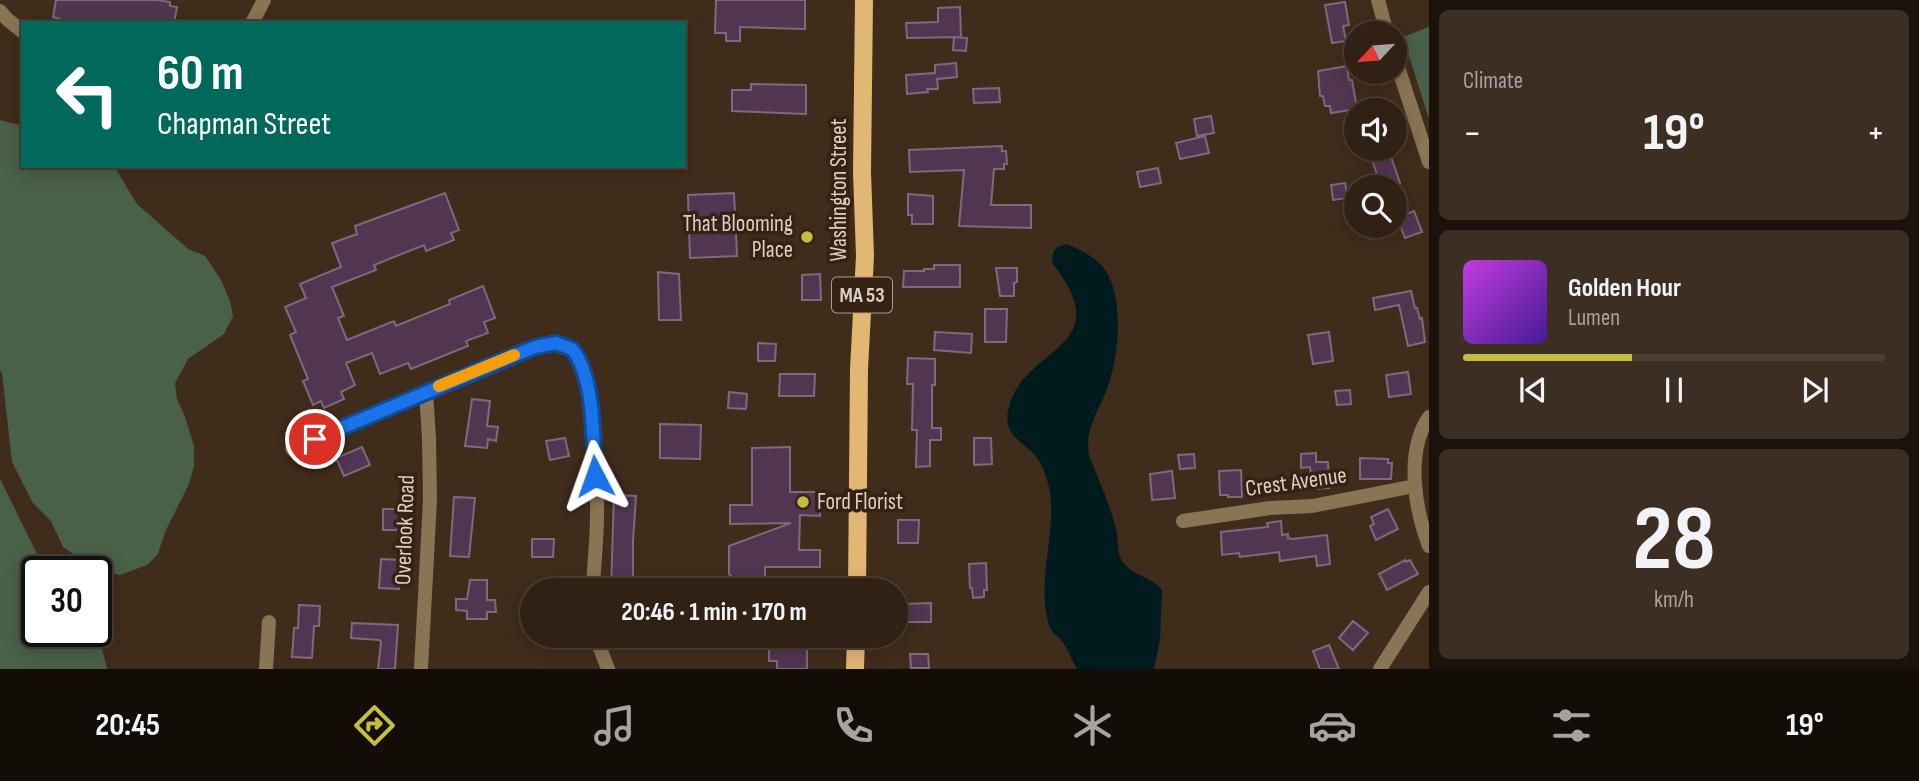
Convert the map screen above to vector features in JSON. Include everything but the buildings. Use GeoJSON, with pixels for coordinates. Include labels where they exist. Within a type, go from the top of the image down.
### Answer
{"type":"FeatureCollection","features":[{"type":"Feature","properties":{"kind":"main road","name":"Washington Street"},"geometry":{"type":"LineString","coordinates":[[857,578],[859,369],[865,256],[862,172],[864,0]]}},
{"type":"Feature","properties":{"kind":"main road"},"geometry":{"type":"LineString","coordinates":[[855,669],[856,648]]}},
{"type":"Feature","properties":{"kind":"street"},"geometry":{"type":"LineString","coordinates":[[253,21],[264,0]]}},
{"type":"Feature","properties":{"kind":"street"},"geometry":{"type":"LineString","coordinates":[[1378,0],[1384,21]]}},
{"type":"Feature","properties":{"kind":"street"},"geometry":{"type":"LineString","coordinates":[[0,11],[21,30]]}},
{"type":"Feature","properties":{"kind":"street"},"geometry":{"type":"LineString","coordinates":[[1404,84],[1429,162]]}},
{"type":"Feature","properties":{"kind":"street"},"geometry":{"type":"LineString","coordinates":[[292,449],[535,347],[556,343],[564,345],[572,349],[581,363],[591,417],[597,502],[594,578]]}},
{"type":"Feature","properties":{"kind":"street","name":"Overlook Road"},"geometry":{"type":"LineString","coordinates":[[421,669],[430,500],[426,392]]}},
{"type":"Feature","properties":{"kind":"street"},"geometry":{"type":"LineString","coordinates":[[1429,416],[1419,440],[1415,486],[1420,518],[1429,546]]}},
{"type":"Feature","properties":{"kind":"street","name":"Crest Avenue"},"geometry":{"type":"LineString","coordinates":[[1183,521],[1270,508],[1312,506],[1415,486]]}},
{"type":"Feature","properties":{"kind":"street"},"geometry":{"type":"LineString","coordinates":[[1380,669],[1429,592]]}},
{"type":"Feature","properties":{"kind":"street"},"geometry":{"type":"LineString","coordinates":[[266,669],[269,622]]}},
{"type":"Feature","properties":{"kind":"street"},"geometry":{"type":"LineString","coordinates":[[600,648],[608,669]]}},
{"type":"Feature","properties":{"kind":"green space"},"geometry":{"type":"Polygon","coordinates":[[[1429,27],[1429,119],[1407,50],[1407,35],[1429,27]]]}},
{"type":"Feature","properties":{"kind":"green space"},"geometry":{"type":"Polygon","coordinates":[[[0,120],[21,125],[21,168],[115,168],[137,204],[188,249],[205,256],[221,280],[230,301],[233,316],[224,334],[188,359],[175,383],[177,399],[194,446],[194,466],[189,484],[165,532],[158,554],[147,565],[120,575],[112,573],[112,556],[76,556],[63,547],[51,521],[33,503],[12,462],[2,373],[0,120]]]}},
{"type":"Feature","properties":{"kind":"green space"},"geometry":{"type":"Polygon","coordinates":[[[0,479],[38,556],[21,556],[21,647],[101,647],[107,669],[0,669],[0,479]]]}},
{"type":"Feature","properties":{"kind":"water"},"geometry":{"type":"Polygon","coordinates":[[[1067,244],[1100,263],[1110,279],[1115,295],[1118,329],[1114,365],[1090,431],[1088,446],[1117,533],[1122,561],[1162,590],[1160,639],[1154,669],[1077,669],[1064,644],[1050,627],[1045,593],[1051,526],[1049,489],[1039,461],[1016,439],[1007,420],[1016,389],[1072,331],[1076,314],[1071,292],[1052,263],[1055,250],[1067,244]]]}},
{"type":"Feature","properties":{"kind":"slow traffic"},"geometry":{"type":"LineString","coordinates":[[439,386],[514,355]]}},
{"type":"Feature","properties":{"kind":"place","name":"That Blooming Place"},"geometry":{"type":"Point","coordinates":[807,237]}},
{"type":"Feature","properties":{"kind":"place","name":"Ford Florist"},"geometry":{"type":"Point","coordinates":[803,502]}},
{"type":"Feature","properties":{"kind":"route"},"geometry":{"type":"LineString","coordinates":[[315,439],[535,347],[556,343],[572,349],[584,372],[591,417],[595,476]]}}]}
